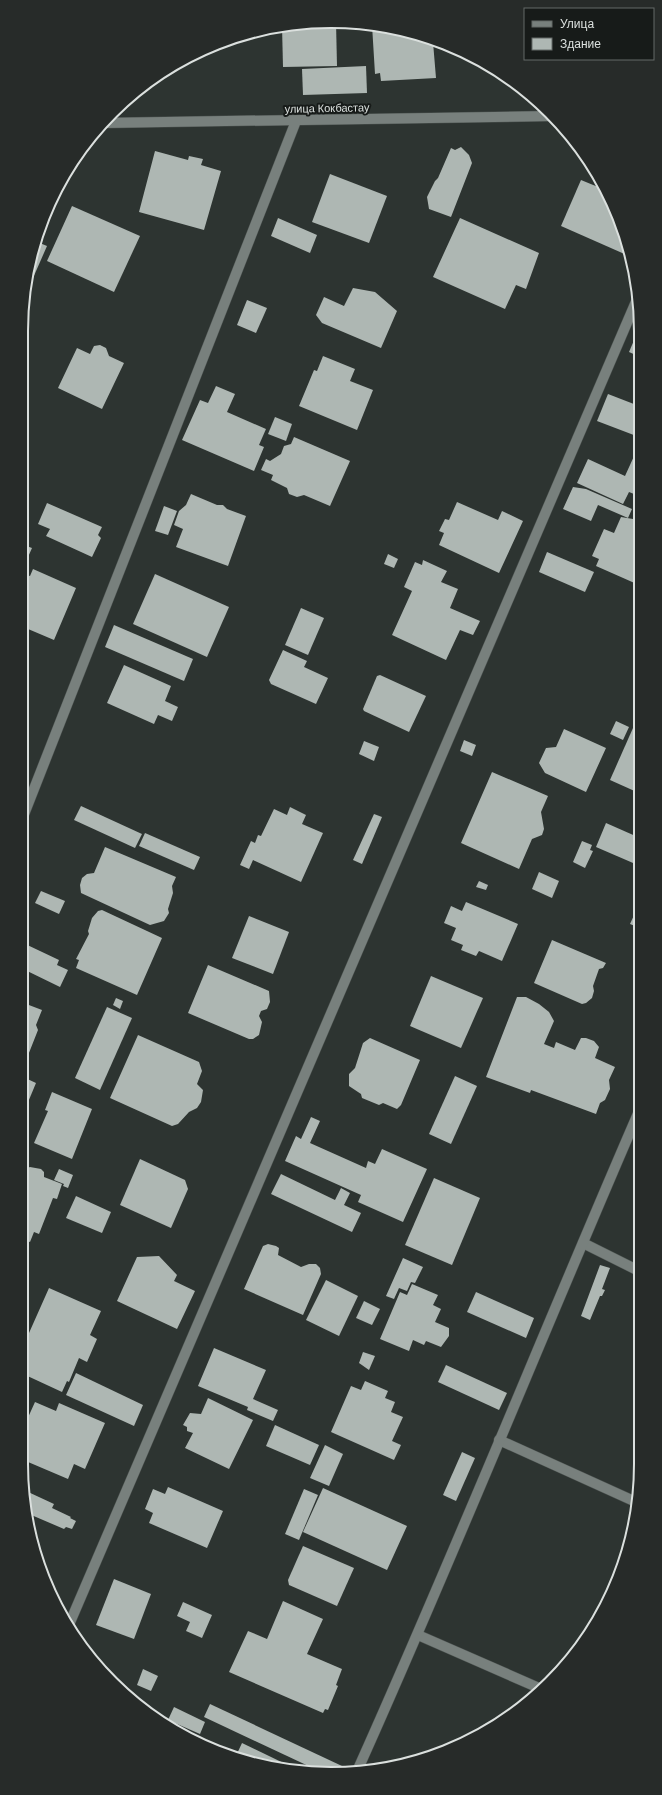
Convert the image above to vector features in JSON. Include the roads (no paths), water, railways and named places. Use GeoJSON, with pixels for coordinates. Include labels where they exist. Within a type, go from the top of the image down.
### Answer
{"type":"FeatureCollection","features":[{"type":"Feature","properties":{"kind":"street","name":"улица Кокбастау"},"geometry":{"type":"LineString","coordinates":[[111,123],[544,116]]}},
{"type":"Feature","properties":{"kind":"street"},"geometry":{"type":"LineString","coordinates":[[28,804],[296,121]]}},
{"type":"Feature","properties":{"kind":"street"},"geometry":{"type":"LineString","coordinates":[[71,1620],[633,309]]}},
{"type":"Feature","properties":{"kind":"street"},"geometry":{"type":"LineString","coordinates":[[360,1765],[418,1635],[634,1123]]}},
{"type":"Feature","properties":{"kind":"street"},"geometry":{"type":"LineString","coordinates":[[583,1243],[634,1268]]}},
{"type":"Feature","properties":{"kind":"street"},"geometry":{"type":"LineString","coordinates":[[499,1440],[631,1500]]}},
{"type":"Feature","properties":{"kind":"street"},"geometry":{"type":"LineString","coordinates":[[418,1635],[536,1687]]}}]}
